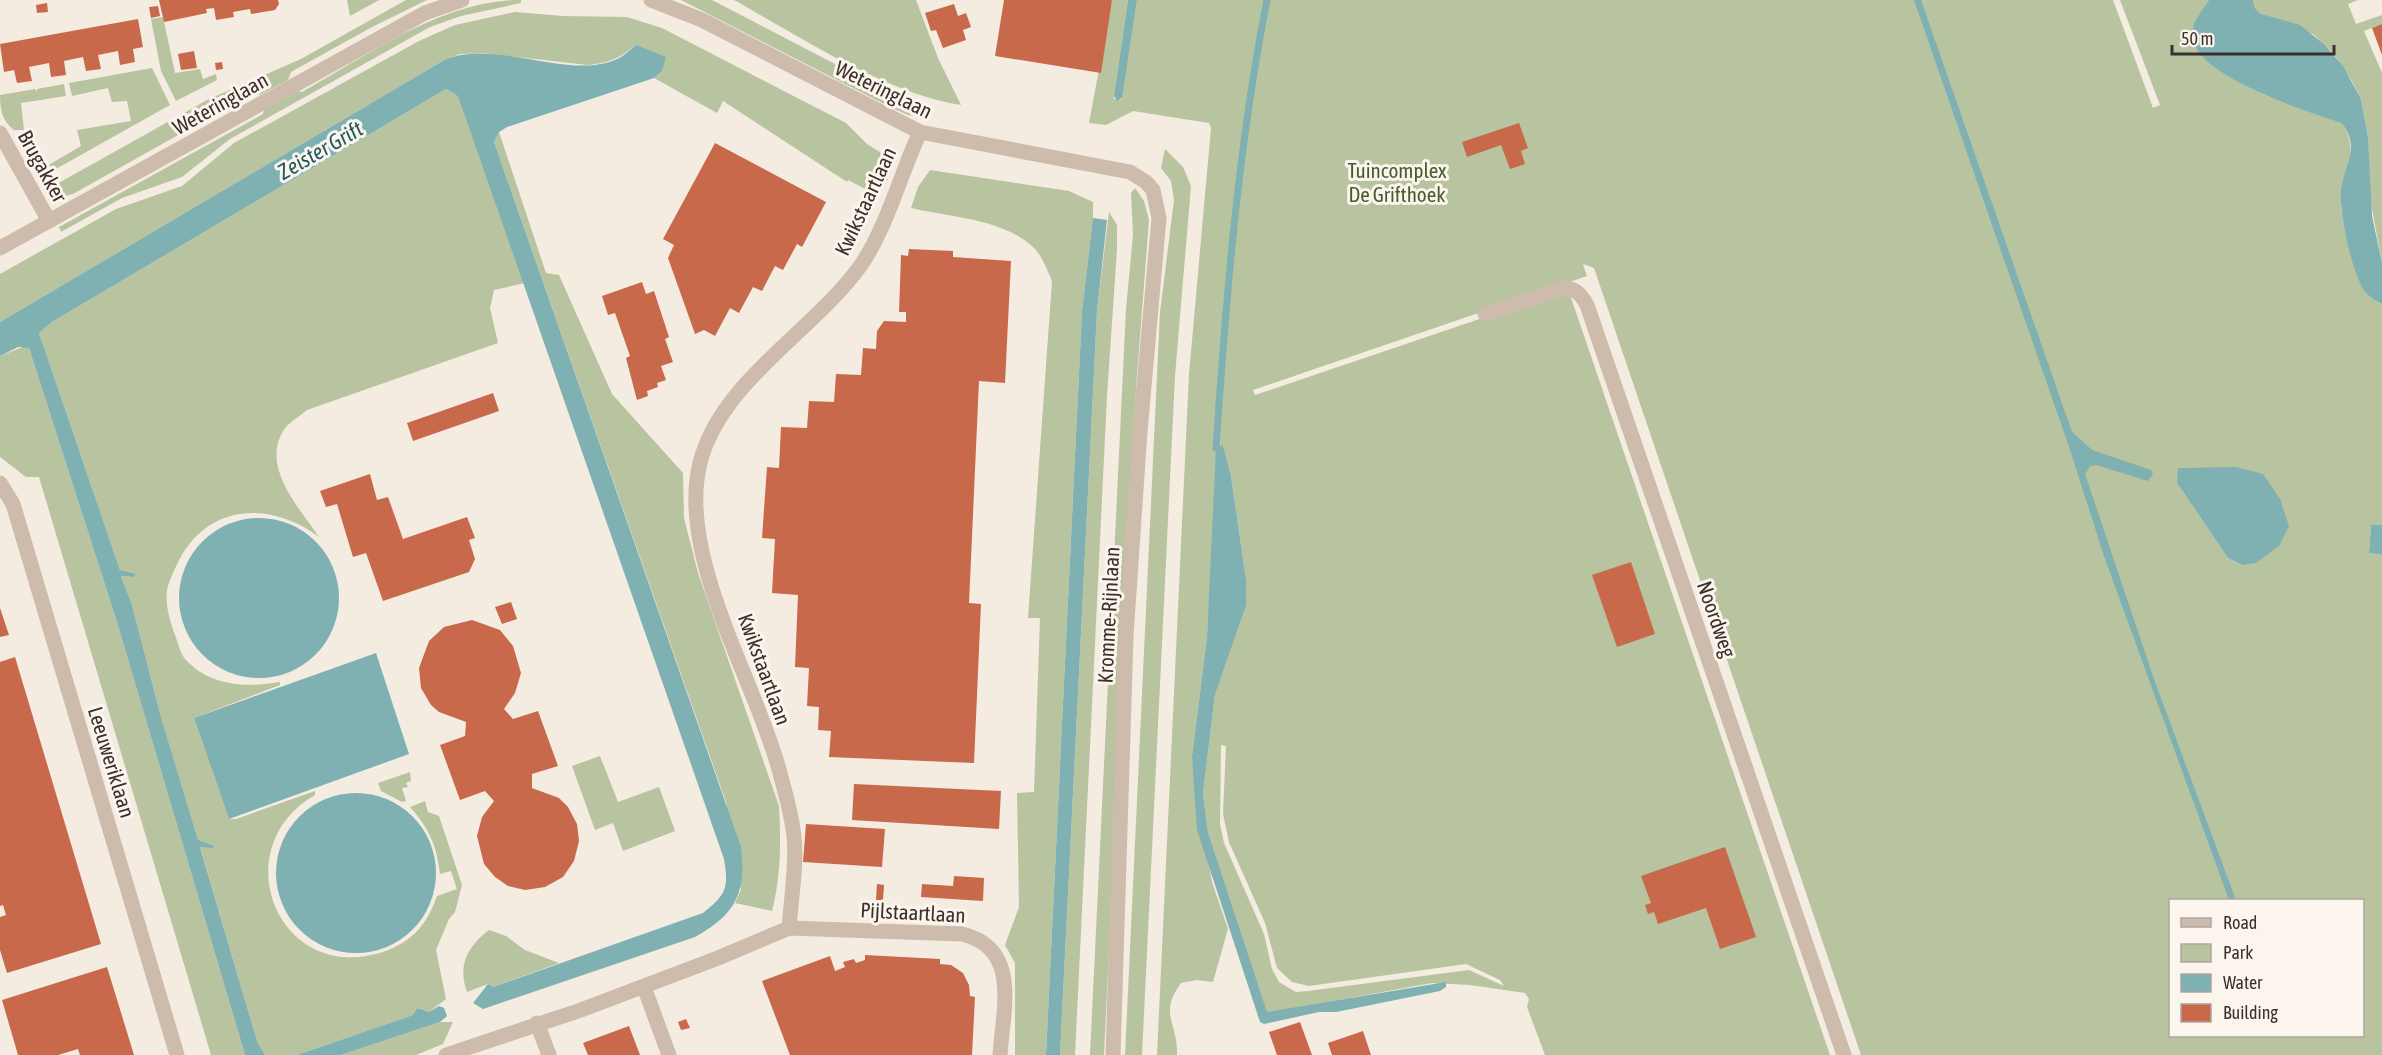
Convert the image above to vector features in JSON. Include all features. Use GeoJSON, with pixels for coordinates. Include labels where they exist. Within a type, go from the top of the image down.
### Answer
{"type":"FeatureCollection","features":[{"type":"Feature","properties":{"kind":"street","name":"Weteringlaan"},"geometry":{"type":"LineString","coordinates":[[0,248],[425,13],[462,0]]}},
{"type":"Feature","properties":{"kind":"street","name":"Weteringlaan"},"geometry":{"type":"LineString","coordinates":[[651,0],[702,21],[920,132],[978,145],[1119,168],[1146,182]]}},
{"type":"Feature","properties":{"kind":"street","name":"Kwikstaartlaan"},"geometry":{"type":"LineString","coordinates":[[789,928],[794,837],[777,765],[701,554],[695,510],[700,463],[716,421],[751,379],[835,297],[862,263],[889,208],[920,132]]}},
{"type":"Feature","properties":{"kind":"street","name":"Brugakker"},"geometry":{"type":"LineString","coordinates":[[0,133],[50,221]]}},
{"type":"Feature","properties":{"kind":"street","name":"Kromme-Rijnlaan"},"geometry":{"type":"LineString","coordinates":[[1113,1055],[1126,636],[1140,431],[1160,218],[1153,190],[1146,182]]}},
{"type":"Feature","properties":{"kind":"street","name":"Noordweg"},"geometry":{"type":"LineString","coordinates":[[1485,314],[1563,288],[1571,288],[1582,295],[1587,305],[1844,1055]]}},
{"type":"Feature","properties":{"kind":"street","name":"Leeuweriklaan"},"geometry":{"type":"LineString","coordinates":[[0,483],[13,504],[177,1055]]}},
{"type":"Feature","properties":{"kind":"street"},"geometry":{"type":"LineString","coordinates":[[446,1055],[644,987],[789,928]]}},
{"type":"Feature","properties":{"kind":"street","name":"Pijlstaartlaan"},"geometry":{"type":"LineString","coordinates":[[789,928],[963,934],[978,938],[996,953],[1004,970],[1000,1055]]}},
{"type":"Feature","properties":{"kind":"street"},"geometry":{"type":"LineString","coordinates":[[644,987],[669,1055]]}},
{"type":"Feature","properties":{"kind":"street"},"geometry":{"type":"LineString","coordinates":[[537,1023],[549,1055]]}},
{"type":"Feature","properties":{"kind":"green space"},"geometry":{"type":"Polygon","coordinates":[[[347,0],[379,0],[350,16],[347,0]]]}},
{"type":"Feature","properties":{"kind":"green space"},"geometry":{"type":"Polygon","coordinates":[[[406,0],[427,0],[372,27],[291,72],[288,80],[260,95],[253,93],[73,194],[61,197],[46,192],[209,99],[301,59],[406,0]]]}},
{"type":"Feature","properties":{"kind":"green space"},"geometry":{"type":"Polygon","coordinates":[[[521,0],[521,3],[461,16],[430,27],[230,139],[182,177],[122,198],[61,232],[59,227],[263,114],[265,107],[293,90],[302,92],[407,32],[463,9],[492,2],[521,0]]]}},
{"type":"Feature","properties":{"kind":"green space"},"geometry":{"type":"Polygon","coordinates":[[[681,0],[712,0],[881,88],[920,105],[921,117],[908,115],[890,107],[681,0]]]}},
{"type":"Feature","properties":{"kind":"green space"},"geometry":{"type":"Polygon","coordinates":[[[734,0],[916,0],[938,58],[961,105],[933,99],[874,77],[734,0]]]}},
{"type":"Feature","properties":{"kind":"green space","name":"Tuincomplex De Grifthoek"},"geometry":{"type":"Polygon","coordinates":[[[1112,0],[1128,0],[1114,96],[1114,99],[1121,100],[1137,0],[2113,0],[2153,108],[2160,105],[2120,0],[2209,0],[2198,17],[2195,46],[2210,61],[2244,85],[2282,102],[2341,123],[2347,132],[2350,151],[2341,203],[2345,230],[2359,281],[2369,294],[2382,304],[2382,525],[2371,525],[2369,553],[2382,555],[2382,1055],[1861,1055],[1594,268],[1583,264],[1587,276],[1253,390],[1255,395],[1568,289],[1830,1055],[1545,1055],[1527,1007],[1529,999],[1525,993],[1470,985],[1432,983],[1267,1013],[1208,832],[1203,793],[1215,695],[1246,606],[1246,579],[1231,476],[1223,445],[1212,555],[1207,637],[1192,756],[1212,882],[1228,929],[1213,982],[1197,980],[1181,983],[1174,994],[1170,1011],[1177,1043],[1177,1055],[1157,1055],[1189,374],[1211,128],[1209,123],[1133,111],[1106,125],[1089,123],[1112,0]],[[2177,483],[2228,558],[2242,565],[2177,483]],[[1221,745],[1220,824],[1224,843],[1264,934],[1272,969],[1279,982],[1296,992],[1469,970],[1504,986],[1500,980],[1466,964],[1309,986],[1292,982],[1277,968],[1265,923],[1229,842],[1223,814],[1226,746],[1221,745]]]}},
{"type":"Feature","properties":{"kind":"green space"},"geometry":{"type":"Polygon","coordinates":[[[2253,0],[2358,0],[2348,4],[2356,24],[2382,15],[2382,24],[2364,31],[2382,73],[2382,263],[2369,193],[2368,138],[2361,99],[2334,54],[2313,34],[2261,14],[2255,8],[2253,0]]]}},
{"type":"Feature","properties":{"kind":"green space"},"geometry":{"type":"Polygon","coordinates":[[[515,12],[563,16],[627,17],[662,28],[846,123],[867,144],[891,159],[893,163],[887,181],[880,190],[869,191],[848,180],[847,182],[723,101],[717,113],[654,78],[662,71],[636,45],[614,59],[588,65],[482,53],[460,54],[446,59],[0,322],[0,274],[116,209],[182,186],[234,143],[419,41],[455,25],[515,12]]]}},
{"type":"Feature","properties":{"kind":"green space"},"geometry":{"type":"Polygon","coordinates":[[[163,17],[175,73],[200,69],[203,79],[216,74],[217,80],[176,101],[161,71],[151,19],[163,17]]]}},
{"type":"Feature","properties":{"kind":"green space"},"geometry":{"type":"Polygon","coordinates":[[[152,68],[170,105],[38,179],[26,156],[31,145],[47,166],[81,146],[77,130],[131,121],[127,101],[112,102],[108,88],[72,96],[69,83],[152,68]]]}},
{"type":"Feature","properties":{"kind":"green space"},"geometry":{"type":"Polygon","coordinates":[[[64,84],[66,96],[21,103],[24,130],[14,130],[4,119],[0,95],[35,89],[37,92],[37,89],[64,84]]]}},
{"type":"Feature","properties":{"kind":"green space"},"geometry":{"type":"Polygon","coordinates":[[[446,89],[459,96],[525,283],[494,290],[490,308],[498,343],[307,410],[292,421],[285,428],[278,442],[279,471],[293,499],[319,537],[281,517],[262,513],[224,518],[207,527],[192,541],[179,560],[167,590],[168,613],[179,648],[196,669],[217,680],[229,683],[254,685],[280,682],[280,685],[194,718],[229,819],[236,819],[315,791],[315,795],[287,818],[272,847],[268,877],[275,906],[291,931],[315,949],[346,957],[383,952],[410,938],[423,924],[437,896],[457,889],[451,871],[440,874],[431,838],[410,807],[425,801],[428,812],[439,816],[462,885],[455,912],[449,919],[436,950],[446,999],[429,1012],[417,1008],[413,1015],[297,1055],[265,1055],[257,1041],[200,846],[214,846],[198,841],[161,717],[132,605],[121,576],[134,577],[120,570],[39,333],[52,322],[446,89]]]}},
{"type":"Feature","properties":{"kind":"green space"},"geometry":{"type":"Polygon","coordinates":[[[499,132],[546,273],[559,275],[612,394],[683,473],[684,518],[698,573],[779,806],[780,859],[772,911],[735,903],[741,890],[726,802],[494,142],[499,132]]]}},
{"type":"Feature","properties":{"kind":"green space"},"geometry":{"type":"Polygon","coordinates":[[[1165,149],[1183,167],[1191,186],[1175,376],[1142,1055],[1125,1055],[1160,312],[1174,200],[1171,181],[1161,168],[1165,149]]]}},
{"type":"Feature","properties":{"kind":"green space"},"geometry":{"type":"Polygon","coordinates":[[[930,170],[1069,191],[1093,202],[1082,311],[1046,1055],[1015,1055],[1015,963],[1005,945],[1019,907],[1017,793],[1034,792],[1040,618],[1028,618],[1052,281],[1037,252],[1022,238],[992,225],[911,208],[918,187],[930,170]]]}},
{"type":"Feature","properties":{"kind":"green space"},"geometry":{"type":"Polygon","coordinates":[[[1135,188],[1144,201],[1149,220],[1136,389],[1104,1055],[1090,1055],[1126,309],[1133,235],[1131,193],[1135,188]]]}},
{"type":"Feature","properties":{"kind":"green space"},"geometry":{"type":"Polygon","coordinates":[[[1109,212],[1117,225],[1117,249],[1107,396],[1075,1055],[1060,1055],[1097,311],[1109,212]]]}},
{"type":"Feature","properties":{"kind":"green space"},"geometry":{"type":"Polygon","coordinates":[[[25,346],[29,348],[117,622],[245,1055],[211,1055],[39,477],[26,477],[0,457],[0,356],[25,346]]]}},
{"type":"Feature","properties":{"kind":"green space"},"geometry":{"type":"Polygon","coordinates":[[[600,756],[618,802],[659,787],[675,831],[623,851],[613,823],[595,830],[572,766],[600,756]]]}},
{"type":"Feature","properties":{"kind":"green space"},"geometry":{"type":"Polygon","coordinates":[[[410,772],[411,781],[406,783],[408,787],[402,788],[406,801],[402,802],[381,791],[378,783],[410,772]]]}},
{"type":"Feature","properties":{"kind":"green space"},"geometry":{"type":"Polygon","coordinates":[[[489,930],[506,936],[525,950],[559,963],[493,987],[488,984],[467,992],[463,973],[466,957],[475,943],[489,930]]]}},
{"type":"Feature","properties":{"kind":"green space"},"geometry":{"type":"Polygon","coordinates":[[[440,1022],[453,1022],[443,1044],[416,1055],[341,1055],[440,1022]]]}},
{"type":"Feature","properties":{"kind":"water"},"geometry":{"type":"Polygon","coordinates":[[[1128,0],[1137,0],[1122,98],[1117,101],[1114,96],[1128,0]]]}},
{"type":"Feature","properties":{"kind":"water"},"geometry":{"type":"Polygon","coordinates":[[[1914,0],[1921,0],[2072,432],[2092,450],[2151,470],[2153,474],[2148,481],[2096,465],[2090,466],[2085,474],[2155,682],[2236,899],[2229,899],[2105,559],[2069,447],[1914,0]]]}},
{"type":"Feature","properties":{"kind":"water"},"geometry":{"type":"Polygon","coordinates":[[[2209,0],[2253,0],[2255,8],[2261,14],[2300,25],[2324,44],[2343,66],[2361,99],[2368,138],[2372,216],[2382,263],[2382,304],[2368,294],[2359,282],[2347,243],[2341,192],[2351,148],[2347,132],[2341,123],[2253,90],[2210,64],[2196,49],[2192,33],[2196,20],[2209,0]]]}},
{"type":"Feature","properties":{"kind":"water","name":"Zeister Grift"},"geometry":{"type":"Polygon","coordinates":[[[636,45],[666,57],[662,71],[654,78],[507,127],[499,132],[494,142],[741,847],[742,877],[735,901],[720,920],[695,937],[483,1009],[473,1003],[488,984],[493,987],[703,913],[721,896],[726,877],[724,859],[458,96],[446,89],[52,322],[39,333],[120,570],[135,574],[134,577],[121,576],[132,605],[161,717],[198,840],[214,846],[213,848],[200,847],[257,1041],[265,1055],[245,1055],[117,622],[29,348],[18,347],[0,356],[0,322],[446,59],[466,54],[488,54],[578,65],[598,64],[620,58],[636,45]]]}},
{"type":"Feature","properties":{"kind":"water"},"geometry":{"type":"Polygon","coordinates":[[[1093,218],[1107,220],[1097,311],[1060,1055],[1046,1055],[1082,311],[1093,218]]]}},
{"type":"Feature","properties":{"kind":"water"},"geometry":{"type":"Polygon","coordinates":[[[1223,445],[1231,476],[1246,579],[1246,606],[1215,695],[1203,793],[1208,832],[1267,1012],[1446,982],[1446,987],[1440,991],[1336,1012],[1319,1012],[1264,1024],[1260,1022],[1197,830],[1192,756],[1207,637],[1216,448],[1223,445]]]}},
{"type":"Feature","properties":{"kind":"water"},"geometry":{"type":"Polygon","coordinates":[[[2236,467],[2263,474],[2280,499],[2289,526],[2279,546],[2256,563],[2242,565],[2228,558],[2177,483],[2178,468],[2236,467]]]}},
{"type":"Feature","properties":{"kind":"water"},"geometry":{"type":"Polygon","coordinates":[[[259,518],[290,524],[316,541],[333,567],[339,598],[333,629],[316,655],[290,672],[259,678],[228,672],[202,655],[185,629],[179,598],[185,567],[202,541],[228,524],[259,518]]]}},
{"type":"Feature","properties":{"kind":"water"},"geometry":{"type":"Polygon","coordinates":[[[2371,525],[2382,525],[2382,555],[2369,553],[2371,525]]]}},
{"type":"Feature","properties":{"kind":"water"},"geometry":{"type":"Polygon","coordinates":[[[376,653],[409,754],[229,819],[194,718],[376,653]]]}},
{"type":"Feature","properties":{"kind":"water"},"geometry":{"type":"Polygon","coordinates":[[[356,793],[386,799],[412,817],[430,843],[436,873],[430,903],[412,929],[386,947],[356,953],[326,947],[300,929],[282,903],[276,873],[282,843],[300,817],[326,799],[356,793]]]}},
{"type":"Feature","properties":{"kind":"water"},"geometry":{"type":"Polygon","coordinates":[[[439,1006],[444,1008],[447,1016],[440,1022],[341,1055],[297,1055],[413,1015],[417,1008],[429,1012],[439,1006]]]}},
{"type":"Feature","properties":{"kind":"building"},"geometry":{"type":"Polygon","coordinates":[[[159,0],[278,0],[279,4],[275,10],[251,14],[250,9],[233,12],[234,17],[216,20],[214,8],[206,9],[207,13],[164,22],[159,0]]]}},
{"type":"Feature","properties":{"kind":"building"},"geometry":{"type":"Polygon","coordinates":[[[1004,0],[1112,0],[1101,73],[995,56],[1004,0]]]}},
{"type":"Feature","properties":{"kind":"building"},"geometry":{"type":"Polygon","coordinates":[[[47,3],[48,12],[37,13],[36,5],[47,3]]]}},
{"type":"Feature","properties":{"kind":"building"},"geometry":{"type":"Polygon","coordinates":[[[954,4],[958,16],[966,13],[971,27],[963,30],[966,40],[943,48],[936,30],[931,31],[925,13],[954,4]]]}},
{"type":"Feature","properties":{"kind":"building"},"geometry":{"type":"Polygon","coordinates":[[[158,6],[160,16],[151,18],[149,7],[158,6]]]}},
{"type":"Feature","properties":{"kind":"building"},"geometry":{"type":"Polygon","coordinates":[[[138,19],[143,47],[133,49],[135,62],[120,65],[118,51],[98,55],[101,69],[86,71],[83,57],[64,61],[66,75],[51,77],[49,63],[29,67],[32,81],[17,83],[14,70],[4,72],[0,44],[138,19]]]}},
{"type":"Feature","properties":{"kind":"building"},"geometry":{"type":"Polygon","coordinates":[[[2382,24],[2382,55],[2372,28],[2382,24]]]}},
{"type":"Feature","properties":{"kind":"building"},"geometry":{"type":"Polygon","coordinates":[[[194,51],[197,68],[181,70],[178,54],[194,51]]]}},
{"type":"Feature","properties":{"kind":"building"},"geometry":{"type":"Polygon","coordinates":[[[222,62],[223,69],[216,70],[215,63],[222,62]]]}},
{"type":"Feature","properties":{"kind":"building"},"geometry":{"type":"Polygon","coordinates":[[[1519,123],[1528,148],[1521,151],[1525,164],[1510,169],[1501,145],[1467,157],[1462,142],[1519,123]]]}},
{"type":"Feature","properties":{"kind":"building"},"geometry":{"type":"Polygon","coordinates":[[[715,143],[826,202],[802,247],[797,244],[783,270],[775,266],[762,291],[753,287],[739,313],[730,308],[715,336],[704,330],[695,334],[668,258],[674,245],[663,239],[715,143]]]}},
{"type":"Feature","properties":{"kind":"building"},"geometry":{"type":"Polygon","coordinates":[[[909,249],[953,251],[953,257],[1011,261],[1005,383],[979,381],[969,603],[981,604],[974,763],[829,757],[831,731],[818,730],[819,707],[807,706],[809,668],[795,667],[798,595],[772,593],[775,539],[762,538],[767,467],[779,468],[781,427],[807,428],[809,401],[834,402],[836,374],[861,375],[863,348],[876,349],[877,331],[884,321],[906,322],[906,312],[899,312],[901,255],[908,256],[909,249]]]}},
{"type":"Feature","properties":{"kind":"building"},"geometry":{"type":"Polygon","coordinates":[[[642,282],[646,294],[654,291],[669,337],[665,339],[673,362],[661,366],[666,380],[657,383],[658,387],[647,391],[648,396],[637,400],[626,358],[630,356],[615,313],[608,315],[602,296],[642,282]]]}},
{"type":"Feature","properties":{"kind":"building"},"geometry":{"type":"Polygon","coordinates":[[[493,393],[499,411],[413,441],[407,423],[493,393]]]}},
{"type":"Feature","properties":{"kind":"building"},"geometry":{"type":"Polygon","coordinates":[[[370,474],[377,500],[388,497],[403,539],[467,517],[475,538],[469,540],[475,559],[469,572],[383,601],[366,553],[353,557],[337,504],[326,507],[320,491],[370,474]]]}},
{"type":"Feature","properties":{"kind":"building"},"geometry":{"type":"Polygon","coordinates":[[[1631,562],[1655,634],[1617,647],[1592,575],[1631,562]]]}},
{"type":"Feature","properties":{"kind":"building"},"geometry":{"type":"Polygon","coordinates":[[[511,602],[517,619],[502,624],[495,607],[511,602]]]}},
{"type":"Feature","properties":{"kind":"building"},"geometry":{"type":"Polygon","coordinates":[[[0,608],[9,635],[0,637],[0,608]]]}},
{"type":"Feature","properties":{"kind":"building"},"geometry":{"type":"Polygon","coordinates":[[[472,620],[500,630],[513,646],[521,673],[515,693],[504,709],[513,719],[538,711],[558,766],[532,774],[532,788],[559,798],[568,807],[577,824],[579,841],[574,861],[563,877],[545,887],[525,890],[508,886],[495,877],[484,864],[477,836],[482,817],[494,801],[485,791],[460,800],[440,745],[465,736],[466,722],[439,712],[431,705],[421,688],[419,668],[429,641],[444,627],[472,620]]]}},
{"type":"Feature","properties":{"kind":"building"},"geometry":{"type":"Polygon","coordinates":[[[15,657],[101,944],[7,973],[0,950],[0,917],[6,915],[3,905],[0,906],[0,662],[15,657]]]}},
{"type":"Feature","properties":{"kind":"building"},"geometry":{"type":"Polygon","coordinates":[[[854,784],[1001,791],[999,829],[852,820],[854,784]]]}},
{"type":"Feature","properties":{"kind":"building"},"geometry":{"type":"Polygon","coordinates":[[[806,824],[885,829],[882,867],[803,862],[806,824]]]}},
{"type":"Feature","properties":{"kind":"building"},"geometry":{"type":"Polygon","coordinates":[[[1725,847],[1756,937],[1720,949],[1706,908],[1658,924],[1654,912],[1648,914],[1645,905],[1651,903],[1641,876],[1725,847]]]}},
{"type":"Feature","properties":{"kind":"building"},"geometry":{"type":"Polygon","coordinates":[[[954,876],[984,878],[983,901],[921,897],[922,884],[953,886],[954,876]]]}},
{"type":"Feature","properties":{"kind":"building"},"geometry":{"type":"Polygon","coordinates":[[[877,884],[884,885],[883,900],[876,900],[877,884]]]}},
{"type":"Feature","properties":{"kind":"building"},"geometry":{"type":"Polygon","coordinates":[[[865,955],[940,959],[940,964],[951,965],[963,973],[969,985],[970,996],[975,997],[972,1055],[790,1055],[762,981],[830,956],[835,971],[845,967],[843,962],[854,959],[856,963],[865,960],[865,955]]]}},
{"type":"Feature","properties":{"kind":"building"},"geometry":{"type":"Polygon","coordinates":[[[107,967],[134,1055],[80,1055],[78,1049],[58,1055],[18,1055],[2,1000],[107,967]]]}},
{"type":"Feature","properties":{"kind":"building"},"geometry":{"type":"Polygon","coordinates":[[[686,1019],[690,1028],[681,1030],[678,1022],[686,1019]]]}},
{"type":"Feature","properties":{"kind":"building"},"geometry":{"type":"Polygon","coordinates":[[[1300,1022],[1312,1055],[1277,1055],[1269,1032],[1300,1022]]]}},
{"type":"Feature","properties":{"kind":"building"},"geometry":{"type":"Polygon","coordinates":[[[629,1026],[640,1055],[588,1055],[583,1043],[629,1026]]]}},
{"type":"Feature","properties":{"kind":"building"},"geometry":{"type":"Polygon","coordinates":[[[1363,1031],[1371,1055],[1332,1055],[1328,1043],[1363,1031]]]}},
{"type":"Feature","properties":{"kind":"waterway"},"geometry":{"type":"LineString","coordinates":[[1216,448],[1234,223],[1248,111],[1267,0]]}}]}
